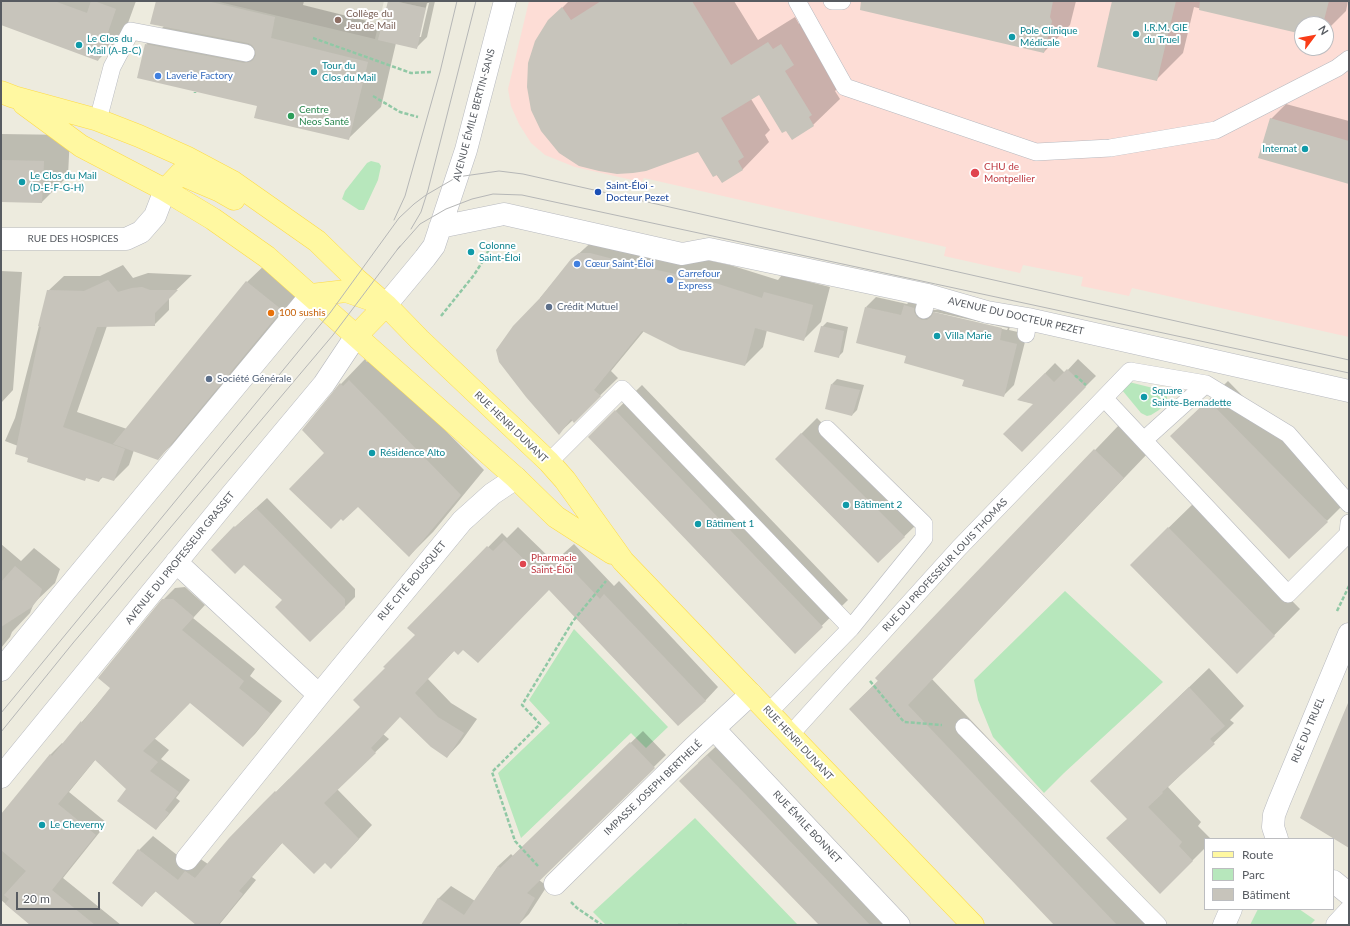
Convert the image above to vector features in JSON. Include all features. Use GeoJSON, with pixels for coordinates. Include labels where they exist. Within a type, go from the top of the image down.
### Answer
{"type":"FeatureCollection","features":[{"type":"Feature","properties":{"kind":"main road","name":"RUE HENRI DUNANT"},"geometry":{"type":"LineString","coordinates":[[7,95],[98,120],[180,154],[232,182],[317,241],[356,279],[386,305],[419,339],[549,462],[565,480],[623,560],[973,925]]}},
{"type":"Feature","properties":{"kind":"main road","name":"RUE HENRI DUNANT"},"geometry":{"type":"LineString","coordinates":[[7,95],[81,146],[165,190],[213,219],[267,257],[312,295],[516,478],[556,517],[623,560]]}},
{"type":"Feature","properties":{"kind":"main road"},"geometry":{"type":"LineString","coordinates":[[165,190],[180,174],[220,191],[262,216],[297,226]]}},
{"type":"Feature","properties":{"kind":"main road"},"geometry":{"type":"LineString","coordinates":[[312,295],[346,291],[386,305],[356,336]]}},
{"type":"Feature","properties":{"kind":"street","name":"AVENUE ÉMILE BERTIN-SANS"},"geometry":{"type":"LineString","coordinates":[[386,305],[434,246],[466,150],[504,1]]}},
{"type":"Feature","properties":{"kind":"street","name":"RUE DES HOSPICES"},"geometry":{"type":"LineString","coordinates":[[1,239],[126,239],[142,232],[155,216],[165,190]]}},
{"type":"Feature","properties":{"kind":"street"},"geometry":{"type":"LineString","coordinates":[[440,227],[504,214]]}},
{"type":"Feature","properties":{"kind":"street","name":"AVENUE DU DOCTEUR PEZET"},"geometry":{"type":"LineString","coordinates":[[504,214],[682,254],[709,249],[986,318],[1349,391]]}},
{"type":"Feature","properties":{"kind":"street"},"geometry":{"type":"LineString","coordinates":[[1,670],[312,295]]}},
{"type":"Feature","properties":{"kind":"street","name":"AVENUE DU PROFESSEUR GRASSET"},"geometry":{"type":"LineString","coordinates":[[1,777],[176,562],[324,384],[356,336]]}},
{"type":"Feature","properties":{"kind":"street","name":"RUE CITÉ BOUSQUET"},"geometry":{"type":"LineString","coordinates":[[187,859],[318,695],[462,521],[492,494],[516,478]]}},
{"type":"Feature","properties":{"kind":"street"},"geometry":{"type":"LineString","coordinates":[[176,562],[318,695]]}},
{"type":"Feature","properties":{"kind":"street","name":"RUE DU TRUEL"},"geometry":{"type":"LineString","coordinates":[[1271,835],[1274,815],[1279,802],[1349,634]]}},
{"type":"Feature","properties":{"kind":"street","name":"IMPASSE JOSEPH BERTHELÉ"},"geometry":{"type":"LineString","coordinates":[[554,884],[751,694]]}},
{"type":"Feature","properties":{"kind":"street","name":"RUE ÉMILE BONNET"},"geometry":{"type":"LineString","coordinates":[[714,729],[899,925]]}},
{"type":"Feature","properties":{"kind":"street"},"geometry":{"type":"LineString","coordinates":[[1334,882],[1349,894]]}},
{"type":"Feature","properties":{"kind":"street"},"geometry":{"type":"LineString","coordinates":[[1224,925],[1231,910]]}},
{"type":"Feature","properties":{"kind":"street"},"geometry":{"type":"LineString","coordinates":[[1337,925],[1349,912]]}},
{"type":"Feature","properties":{"kind":"lane"},"geometry":{"type":"LineString","coordinates":[[796,1],[845,87],[1036,152],[1110,148],[1216,130],[1337,68],[1349,58]]}},
{"type":"Feature","properties":{"kind":"lane"},"geometry":{"type":"LineString","coordinates":[[832,1],[842,1]]}},
{"type":"Feature","properties":{"kind":"lane"},"geometry":{"type":"LineString","coordinates":[[98,120],[112,67],[131,31],[246,53]]}},
{"type":"Feature","properties":{"kind":"lane","name":"RUE DU PROFESSEUR LOUIS THOMAS"},"geometry":{"type":"LineString","coordinates":[[790,735],[959,548],[1130,371],[1206,384]]}},
{"type":"Feature","properties":{"kind":"lane"},"geometry":{"type":"LineString","coordinates":[[1144,440],[1206,384],[1288,434],[1349,504]]}},
{"type":"Feature","properties":{"kind":"lane"},"geometry":{"type":"LineString","coordinates":[[549,462],[622,389],[851,628]]}},
{"type":"Feature","properties":{"kind":"lane"},"geometry":{"type":"LineString","coordinates":[[1104,398],[1288,594],[1348,534],[1349,523]]}},
{"type":"Feature","properties":{"kind":"lane"},"geometry":{"type":"LineString","coordinates":[[769,712],[851,628],[924,538],[924,524],[827,429]]}},
{"type":"Feature","properties":{"kind":"lane"},"geometry":{"type":"LineString","coordinates":[[964,727],[1158,925]]}},
{"type":"Feature","properties":{"kind":"path"},"geometry":{"type":"LineString","coordinates":[[313,38],[411,73],[432,72]]}},
{"type":"Feature","properties":{"kind":"path"},"geometry":{"type":"LineString","coordinates":[[373,96],[400,112],[418,117]]}},
{"type":"Feature","properties":{"kind":"path"},"geometry":{"type":"LineString","coordinates":[[441,316],[474,275],[486,256],[504,214]]}},
{"type":"Feature","properties":{"kind":"path"},"geometry":{"type":"LineString","coordinates":[[1075,377],[1076,376],[1087,386]]}},
{"type":"Feature","properties":{"kind":"path"},"geometry":{"type":"LineString","coordinates":[[602,925],[577,908],[515,841],[492,772],[540,724],[522,705],[573,621],[623,560]]}},
{"type":"Feature","properties":{"kind":"path"},"geometry":{"type":"LineString","coordinates":[[855,663],[904,722],[964,727]]}},
{"type":"Feature","properties":{"kind":"path"},"geometry":{"type":"LineString","coordinates":[[678,925],[687,925]]}},
{"type":"Feature","properties":{"kind":"shaded area","name":"Collège du Jeu de Mail"},"geometry":{"type":"Polygon","coordinates":[[[215,1],[384,1],[375,39],[215,1]]]}},
{"type":"Feature","properties":{"kind":"shaded area","name":"Collège du Jeu de Mail"},"geometry":{"type":"Polygon","coordinates":[[[394,1],[429,1],[426,8],[394,1]]]}},
{"type":"Feature","properties":{"kind":"shaded area","name":"CHU de Montpellier"},"geometry":{"type":"Polygon","coordinates":[[[529,1],[1349,1],[1349,337],[1132,288],[1129,296],[1081,286],[1083,277],[1023,265],[1020,273],[944,256],[946,247],[644,178],[641,182],[575,167],[545,155],[531,143],[519,124],[511,106],[508,89],[529,1]]]}},
{"type":"Feature","properties":{"kind":"green space"},"geometry":{"type":"Polygon","coordinates":[[[371,161],[379,163],[381,166],[378,180],[364,210],[359,210],[342,199],[345,191],[367,163],[371,161]]]}},
{"type":"Feature","properties":{"kind":"green space"},"geometry":{"type":"Polygon","coordinates":[[[1129,382],[1153,388],[1164,393],[1167,397],[1167,402],[1151,415],[1147,416],[1141,413],[1122,390],[1129,382]]]}},
{"type":"Feature","properties":{"kind":"green space"},"geometry":{"type":"Polygon","coordinates":[[[1065,591],[1163,682],[1044,793],[993,737],[978,700],[974,680],[1065,591]]]}},
{"type":"Feature","properties":{"kind":"green space"},"geometry":{"type":"Polygon","coordinates":[[[574,629],[668,727],[646,748],[631,733],[521,838],[498,773],[550,723],[529,700],[574,629]]]}},
{"type":"Feature","properties":{"kind":"green space"},"geometry":{"type":"Polygon","coordinates":[[[695,818],[798,925],[606,925],[593,912],[695,818]]]}},
{"type":"Feature","properties":{"kind":"green space"},"geometry":{"type":"Polygon","coordinates":[[[1258,910],[1300,910],[1315,920],[1310,925],[1250,925],[1258,910]]]}},
{"type":"Feature","properties":{"kind":"building","name":"Le Clos du Mail (A-B-C)"},"geometry":{"type":"Polygon","coordinates":[[[1,1],[54,1],[87,13],[91,1],[94,1],[116,9],[98,61],[1,25],[1,1]]]}},
{"type":"Feature","properties":{"kind":"building","name":"Tour du Clos du Mail"},"geometry":{"type":"Polygon","coordinates":[[[156,1],[207,1],[275,17],[271,38],[368,62],[349,140],[254,118],[257,106],[137,78],[145,44],[244,63],[253,60],[256,55],[255,49],[248,43],[150,24],[156,1]]]}},
{"type":"Feature","properties":{"kind":"building"},"geometry":{"type":"Polygon","coordinates":[[[388,1],[426,8],[417,49],[378,40],[388,1]]]}},
{"type":"Feature","properties":{"kind":"building"},"geometry":{"type":"Polygon","coordinates":[[[601,1],[692,1],[731,65],[768,42],[773,49],[781,44],[794,65],[785,71],[812,115],[809,117],[814,126],[792,140],[786,131],[782,133],[759,95],[721,118],[744,157],[738,161],[743,170],[722,183],[717,175],[713,177],[698,152],[646,171],[633,173],[617,174],[579,166],[559,153],[541,131],[531,110],[527,87],[528,63],[535,41],[548,20],[562,7],[571,20],[601,1]]]}},
{"type":"Feature","properties":{"kind":"building","name":"Pole Clinique Médicale"},"geometry":{"type":"Polygon","coordinates":[[[861,1],[1053,1],[1050,17],[1052,21],[1044,53],[860,10],[861,1]]]}},
{"type":"Feature","properties":{"kind":"building","name":"I.R.M. GIE du Truel"},"geometry":{"type":"Polygon","coordinates":[[[1112,1],[1176,1],[1157,81],[1097,67],[1112,1]]]}},
{"type":"Feature","properties":{"kind":"building"},"geometry":{"type":"Polygon","coordinates":[[[1200,1],[1329,1],[1325,16],[1294,16],[1294,32],[1199,10],[1200,1]]]}},
{"type":"Feature","properties":{"kind":"building","name":"Internat"},"geometry":{"type":"Polygon","coordinates":[[[1270,118],[1349,141],[1349,184],[1258,158],[1270,118]]]}},
{"type":"Feature","properties":{"kind":"building","name":"Le Clos du Mail (D-E-F-G-H)"},"geometry":{"type":"Polygon","coordinates":[[[1,160],[44,161],[42,203],[1,202],[1,160]]]}},
{"type":"Feature","properties":{"kind":"building"},"geometry":{"type":"Polygon","coordinates":[[[579,253],[590,253],[643,267],[712,282],[762,298],[764,292],[813,305],[804,341],[755,328],[745,366],[680,350],[642,331],[594,390],[601,396],[574,423],[571,419],[559,435],[526,397],[499,362],[496,350],[513,326],[540,298],[571,259],[579,253]]]}},
{"type":"Feature","properties":{"kind":"building"},"geometry":{"type":"Polygon","coordinates":[[[108,280],[118,292],[142,287],[150,290],[178,290],[155,313],[155,326],[97,327],[63,427],[125,449],[114,481],[101,477],[99,482],[86,478],[85,481],[27,462],[28,458],[15,454],[41,327],[38,326],[47,290],[84,291],[108,280]]]}},
{"type":"Feature","properties":{"kind":"building"},"geometry":{"type":"Polygon","coordinates":[[[246,281],[282,310],[158,460],[113,444],[246,281]]]}},
{"type":"Feature","properties":{"kind":"building"},"geometry":{"type":"Polygon","coordinates":[[[904,305],[914,308],[914,312],[917,317],[922,320],[927,320],[934,312],[1002,328],[1000,340],[1017,344],[1004,397],[962,386],[964,380],[904,363],[906,356],[856,343],[865,307],[901,315],[904,305]]]}},
{"type":"Feature","properties":{"kind":"building"},"geometry":{"type":"Polygon","coordinates":[[[821,326],[844,331],[839,358],[814,352],[821,326]]]}},
{"type":"Feature","properties":{"kind":"building"},"geometry":{"type":"Polygon","coordinates":[[[1067,369],[1086,387],[1022,452],[1003,434],[1033,404],[1017,400],[1045,373],[1054,382],[1067,369]]]}},
{"type":"Feature","properties":{"kind":"building","name":"Résidence Alto"},"geometry":{"type":"Polygon","coordinates":[[[349,380],[461,495],[409,557],[358,507],[343,521],[341,519],[331,529],[289,489],[324,453],[302,430],[340,383],[343,386],[349,380]]]}},
{"type":"Feature","properties":{"kind":"building"},"geometry":{"type":"Polygon","coordinates":[[[831,384],[860,390],[852,416],[825,409],[831,384]]]}},
{"type":"Feature","properties":{"kind":"building"},"geometry":{"type":"Polygon","coordinates":[[[1208,400],[1328,522],[1289,559],[1170,436],[1208,400]]]}},
{"type":"Feature","properties":{"kind":"building","name":"Bâtiment 1"},"geometry":{"type":"Polygon","coordinates":[[[615,410],[823,627],[795,654],[588,437],[615,410]]]}},
{"type":"Feature","properties":{"kind":"building","name":"Bâtiment 2"},"geometry":{"type":"Polygon","coordinates":[[[801,433],[905,537],[878,563],[775,459],[801,433]]]}},
{"type":"Feature","properties":{"kind":"building"},"geometry":{"type":"Polygon","coordinates":[[[1094,449],[1124,478],[908,705],[1117,925],[1054,925],[849,709],[878,681],[875,678],[1094,449]]]}},
{"type":"Feature","properties":{"kind":"building"},"geometry":{"type":"Polygon","coordinates":[[[256,508],[345,599],[345,608],[310,642],[275,607],[282,600],[244,565],[235,574],[211,550],[234,526],[235,527],[256,508]]]}},
{"type":"Feature","properties":{"kind":"building"},"geometry":{"type":"Polygon","coordinates":[[[1168,527],[1275,636],[1237,674],[1130,565],[1168,527]]]}},
{"type":"Feature","properties":{"kind":"building"},"geometry":{"type":"Polygon","coordinates":[[[504,540],[540,575],[560,557],[600,599],[604,594],[706,701],[678,726],[549,590],[478,663],[463,650],[458,655],[454,651],[415,693],[438,717],[464,733],[447,758],[431,747],[400,717],[371,748],[376,753],[324,803],[359,839],[331,869],[325,863],[314,874],[282,843],[239,891],[243,894],[218,925],[196,925],[155,891],[142,907],[112,883],[138,849],[178,880],[185,871],[195,878],[229,838],[360,707],[353,700],[415,635],[407,628],[487,546],[493,551],[504,540]]]}},
{"type":"Feature","properties":{"kind":"building"},"geometry":{"type":"Polygon","coordinates":[[[15,566],[42,589],[39,598],[32,607],[1,627],[1,582],[15,566]]]}},
{"type":"Feature","properties":{"kind":"building"},"geometry":{"type":"Polygon","coordinates":[[[162,599],[173,599],[194,617],[182,630],[244,681],[239,688],[271,714],[243,747],[190,703],[143,751],[158,762],[150,771],[179,792],[165,810],[169,813],[156,830],[117,801],[126,789],[95,760],[58,804],[96,835],[52,890],[95,925],[30,925],[5,904],[9,899],[4,895],[26,871],[1,850],[1,814],[50,754],[52,756],[81,721],[82,723],[110,688],[98,678],[162,599]]]}},
{"type":"Feature","properties":{"kind":"building"},"geometry":{"type":"Polygon","coordinates":[[[1189,687],[1225,726],[1210,739],[1215,744],[1162,792],[1163,793],[1148,807],[1182,842],[1179,846],[1193,861],[1160,894],[1106,838],[1127,819],[1090,781],[1189,687]]]}},
{"type":"Feature","properties":{"kind":"building"},"geometry":{"type":"Polygon","coordinates":[[[1348,703],[1349,703],[1349,848],[1300,818],[1348,703]]]}},
{"type":"Feature","properties":{"kind":"building"},"geometry":{"type":"Polygon","coordinates":[[[630,742],[655,768],[527,893],[535,898],[519,925],[421,925],[438,898],[464,915],[498,866],[500,868],[630,742]]]}},
{"type":"Feature","properties":{"kind":"building"},"geometry":{"type":"Polygon","coordinates":[[[707,755],[870,925],[819,925],[679,781],[707,755]]]}},
{"type":"Feature","properties":{"kind":"tram line"},"geometry":{"type":"LineString","coordinates":[[394,220],[405,196],[440,72],[457,1]]}},
{"type":"Feature","properties":{"kind":"tram line"},"geometry":{"type":"LineString","coordinates":[[411,229],[421,212],[428,190],[476,1]]}},
{"type":"Feature","properties":{"kind":"tram line"},"geometry":{"type":"LineString","coordinates":[[1,713],[330,313],[399,218],[426,195],[457,177],[499,171],[523,174],[1349,360]]}},
{"type":"Feature","properties":{"kind":"tram line"},"geometry":{"type":"LineString","coordinates":[[397,250],[420,224],[446,209],[472,199],[493,194],[522,195],[1349,373]]}},
{"type":"Feature","properties":{"kind":"tram line"},"geometry":{"type":"LineString","coordinates":[[1,732],[73,643],[333,335],[400,246]]}},
{"type":"Feature","properties":{"kind":"place","name":"Collège du Jeu de Mail"},"geometry":{"type":"Point","coordinates":[338,20]}},
{"type":"Feature","properties":{"kind":"place","name":"I.R.M. GIE du Truel"},"geometry":{"type":"Point","coordinates":[1136,34]}},
{"type":"Feature","properties":{"kind":"place","name":"Pole Clinique Médicale"},"geometry":{"type":"Point","coordinates":[1012,37]}},
{"type":"Feature","properties":{"kind":"place","name":"Le Clos du Mail (A-B-C)"},"geometry":{"type":"Point","coordinates":[79,45]}},
{"type":"Feature","properties":{"kind":"place","name":"Tour du Clos du Mail"},"geometry":{"type":"Point","coordinates":[314,72]}},
{"type":"Feature","properties":{"kind":"place","name":"Laverie Factory"},"geometry":{"type":"Point","coordinates":[158,76]}},
{"type":"Feature","properties":{"kind":"place","name":"Centre Neos Santé"},"geometry":{"type":"Point","coordinates":[291,116]}},
{"type":"Feature","properties":{"kind":"place","name":"Internat"},"geometry":{"type":"Point","coordinates":[1305,149]}},
{"type":"Feature","properties":{"kind":"place","name":"CHU de Montpellier"},"geometry":{"type":"Point","coordinates":[975,173]}},
{"type":"Feature","properties":{"kind":"place","name":"Le Clos du Mail (D-E-F-G-H)"},"geometry":{"type":"Point","coordinates":[22,182]}},
{"type":"Feature","properties":{"kind":"place","name":"Saint-Éloi - Docteur Pezet"},"geometry":{"type":"Point","coordinates":[598,192]}},
{"type":"Feature","properties":{"kind":"place","name":"Colonne Saint-Éloi"},"geometry":{"type":"Point","coordinates":[471,252]}},
{"type":"Feature","properties":{"kind":"place","name":"Cœur Saint-Éloi"},"geometry":{"type":"Point","coordinates":[577,264]}},
{"type":"Feature","properties":{"kind":"place","name":"Carrefour Express"},"geometry":{"type":"Point","coordinates":[670,280]}},
{"type":"Feature","properties":{"kind":"place","name":"Crédit Mutuel"},"geometry":{"type":"Point","coordinates":[549,307]}},
{"type":"Feature","properties":{"kind":"place","name":"100 sushis"},"geometry":{"type":"Point","coordinates":[271,313]}},
{"type":"Feature","properties":{"kind":"place","name":"Villa Marie"},"geometry":{"type":"Point","coordinates":[937,336]}},
{"type":"Feature","properties":{"kind":"place","name":"Société Générale"},"geometry":{"type":"Point","coordinates":[209,379]}},
{"type":"Feature","properties":{"kind":"place","name":"Square Sainte-Bernadette"},"geometry":{"type":"Point","coordinates":[1144,397]}},
{"type":"Feature","properties":{"kind":"place","name":"Résidence Alto"},"geometry":{"type":"Point","coordinates":[372,453]}},
{"type":"Feature","properties":{"kind":"place","name":"Bâtiment 2"},"geometry":{"type":"Point","coordinates":[846,505]}},
{"type":"Feature","properties":{"kind":"place","name":"Bâtiment 1"},"geometry":{"type":"Point","coordinates":[698,524]}},
{"type":"Feature","properties":{"kind":"place","name":"Pharmacie Saint-Éloi"},"geometry":{"type":"Point","coordinates":[523,564]}},
{"type":"Feature","properties":{"kind":"place","name":"Le Cheverny"},"geometry":{"type":"Point","coordinates":[42,825]}}]}
